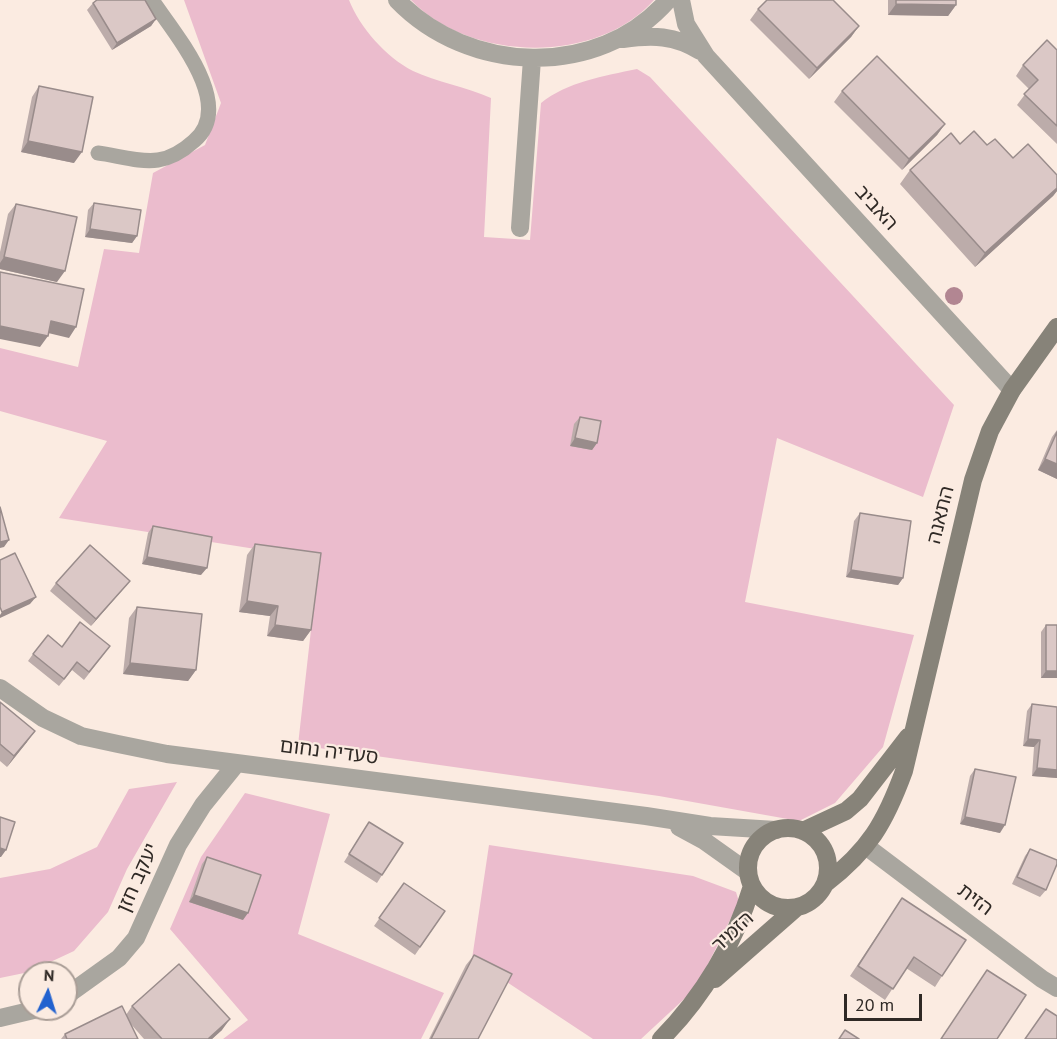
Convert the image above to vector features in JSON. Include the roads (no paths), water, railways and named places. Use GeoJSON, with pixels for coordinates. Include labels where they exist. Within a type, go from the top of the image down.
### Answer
{"type":"FeatureCollection","features":[{"type":"Feature","properties":{"kind":"street"},"geometry":{"type":"LineString","coordinates":[[397,0],[433,30],[456,42],[485,52],[532,59],[586,51],[614,40],[637,28],[668,0]]}},
{"type":"Feature","properties":{"kind":"street","name":"האביב"},"geometry":{"type":"LineString","coordinates":[[681,0],[686,24],[706,56],[1012,390]]}},
{"type":"Feature","properties":{"kind":"street","name":"האביב"},"geometry":{"type":"LineString","coordinates":[[614,40],[649,36],[668,37],[687,43],[706,56]]}},
{"type":"Feature","properties":{"kind":"street"},"geometry":{"type":"LineString","coordinates":[[520,228],[532,59]]}},
{"type":"Feature","properties":{"kind":"street","name":"התאנה"},"geometry":{"type":"LineString","coordinates":[[825,884],[849,866],[867,847],[889,813],[904,771],[973,480],[990,431],[1012,390],[1057,327]]}},
{"type":"Feature","properties":{"kind":"street","name":"סעדיה נחום"},"geometry":{"type":"LineString","coordinates":[[0,688],[43,718],[81,736],[167,754],[646,816],[666,821],[776,830]]}},
{"type":"Feature","properties":{"kind":"street","name":"התאנה"},"geometry":{"type":"LineString","coordinates":[[803,831],[846,811],[860,799],[912,731]]}},
{"type":"Feature","properties":{"kind":"street","name":"יעקב חזן"},"geometry":{"type":"LineString","coordinates":[[78,987],[119,958],[136,938],[178,845],[202,805],[237,763]]}},
{"type":"Feature","properties":{"kind":"street","name":"סעדיה נחום"},"geometry":{"type":"LineString","coordinates":[[666,821],[703,840],[750,879]]}},
{"type":"Feature","properties":{"kind":"street"},"geometry":{"type":"LineString","coordinates":[[789,828],[803,831],[814,837],[827,859],[825,884],[813,899],[796,908],[771,904],[759,896],[750,879],[749,859],[754,846],[764,836],[776,830],[789,828]]}},
{"type":"Feature","properties":{"kind":"street","name":"הזית"},"geometry":{"type":"LineString","coordinates":[[867,847],[1057,988]]}},
{"type":"Feature","properties":{"kind":"street","name":"הזמיר"},"geometry":{"type":"LineString","coordinates":[[703,991],[742,916],[750,879]]}},
{"type":"Feature","properties":{"kind":"street","name":"הזמיר"},"geometry":{"type":"LineString","coordinates":[[662,1039],[703,991],[796,908]]}},
{"type":"Feature","properties":{"kind":"street"},"geometry":{"type":"LineString","coordinates":[[0,1018],[18,1014]]}},
{"type":"Feature","properties":{"kind":"lane"},"geometry":{"type":"LineString","coordinates":[[98,153],[157,161],[181,153],[198,138],[209,119],[207,90],[188,53],[152,0]]}}]}
